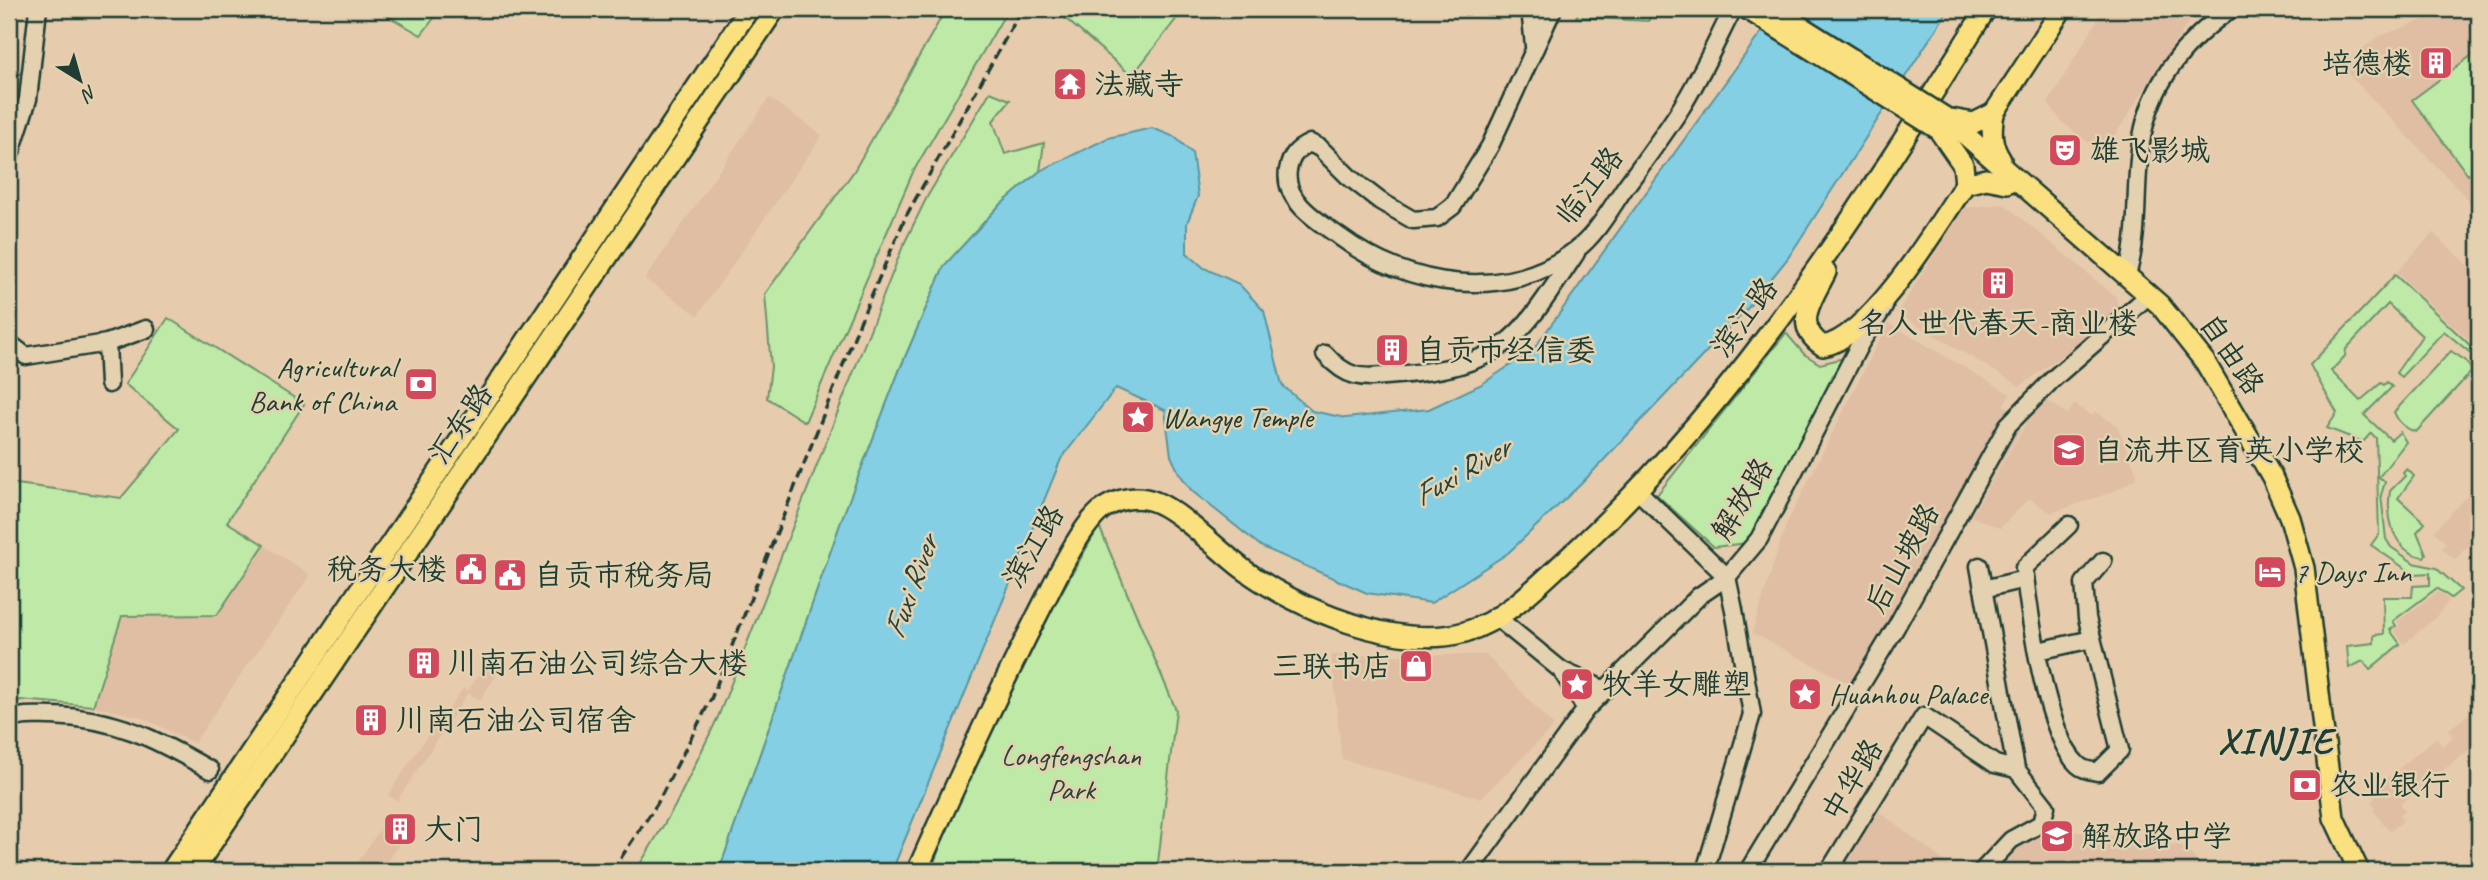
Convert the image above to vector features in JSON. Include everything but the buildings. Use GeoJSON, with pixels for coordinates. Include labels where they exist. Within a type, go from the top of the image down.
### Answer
{"type":"FeatureCollection","features":[{"type":"Feature","properties":{"kind":"main road","name":"汇东路"},"geometry":{"type":"LineString","coordinates":[[171,871],[749,9]]}},
{"type":"Feature","properties":{"kind":"main road","name":"汇东路"},"geometry":{"type":"LineString","coordinates":[[193,871],[775,9]]}},
{"type":"Feature","properties":{"kind":"main road"},"geometry":{"type":"LineString","coordinates":[[1747,9],[1942,123],[1974,123],[1994,113],[2063,9]]}},
{"type":"Feature","properties":{"kind":"main road"},"geometry":{"type":"LineString","coordinates":[[1773,9],[1942,123],[1963,165],[1965,184],[2006,175],[1994,149],[1994,113]]}},
{"type":"Feature","properties":{"kind":"main road","name":"滨江路"},"geometry":{"type":"LineString","coordinates":[[917,871],[980,726],[1071,550],[1102,509],[1132,496],[1161,504],[1247,572],[1300,602],[1369,629],[1417,637],[1466,632],[1524,598],[1638,491],[1773,331],[1839,236],[1986,9]]}},
{"type":"Feature","properties":{"kind":"main road","name":"自由路"},"geometry":{"type":"LineString","coordinates":[[1942,123],[2160,305],[2205,362],[2272,477],[2290,518],[2304,568],[2334,817],[2359,871]]}},
{"type":"Feature","properties":{"kind":"main road","name":"自由路"},"geometry":{"type":"LineString","coordinates":[[2006,175],[2141,302],[2176,340],[2263,482],[2279,521],[2291,572],[2322,820],[2346,871]]}},
{"type":"Feature","properties":{"kind":"main road","name":"解放路"},"geometry":{"type":"LineString","coordinates":[[1910,267],[1965,184]]}},
{"type":"Feature","properties":{"kind":"main road"},"geometry":{"type":"LineString","coordinates":[[1839,236],[1827,271],[1805,315],[1806,328],[1812,339],[1823,346],[1836,344],[1856,328],[1910,267]]}},
{"type":"Feature","properties":{"kind":"main road","name":"滨江路"},"geometry":{"type":"LineString","coordinates":[[908,871],[979,710],[1064,543],[1096,501],[1131,487],[1166,496],[1251,563],[1298,590],[1369,619],[1418,628],[1495,616]]}},
{"type":"Feature","properties":{"kind":"street"},"geometry":{"type":"LineString","coordinates":[[9,158],[27,99],[38,9]]}},
{"type":"Feature","properties":{"kind":"street"},"geometry":{"type":"LineString","coordinates":[[1530,9],[1534,46]]}},
{"type":"Feature","properties":{"kind":"street"},"geometry":{"type":"LineString","coordinates":[[1534,46],[1553,9]]}},
{"type":"Feature","properties":{"kind":"street","name":"临江路"},"geometry":{"type":"LineString","coordinates":[[1534,46],[1490,145],[1453,206],[1437,218],[1413,219],[1380,201],[1349,177],[1320,148],[1310,143],[1296,149],[1289,163],[1286,182],[1294,197],[1306,211],[1356,249],[1391,267],[1443,281],[1469,284],[1501,283],[1554,264],[1579,248],[1612,207],[1681,108],[1733,9]]}},
{"type":"Feature","properties":{"kind":"street"},"geometry":{"type":"LineString","coordinates":[[2127,275],[2134,252],[2142,137],[2155,94],[2186,47],[2231,9]]}},
{"type":"Feature","properties":{"kind":"street"},"geometry":{"type":"LineString","coordinates":[[1325,354],[1338,369],[1363,379],[1434,372],[1484,358],[1525,325],[1579,248]]}},
{"type":"Feature","properties":{"kind":"street","name":"解放路"},"geometry":{"type":"LineString","coordinates":[[1469,871],[1586,709],[1699,596],[1727,577],[1759,539],[1861,342],[1910,267]]}},
{"type":"Feature","properties":{"kind":"street","name":"后山坡路"},"geometry":{"type":"LineString","coordinates":[[1748,871],[1896,627],[2008,425],[2053,379],[2141,302]]}},
{"type":"Feature","properties":{"kind":"street"},"geometry":{"type":"LineString","coordinates":[[9,343],[26,355],[107,342],[146,329]]}},
{"type":"Feature","properties":{"kind":"street"},"geometry":{"type":"LineString","coordinates":[[107,342],[109,384]]}},
{"type":"Feature","properties":{"kind":"street"},"geometry":{"type":"LineString","coordinates":[[1638,491],[1727,577],[1752,714],[1705,871]]}},
{"type":"Feature","properties":{"kind":"street"},"geometry":{"type":"LineString","coordinates":[[2069,525],[2024,568],[2025,579],[2038,652],[2060,740],[2079,767],[2098,772],[2120,750],[2092,639],[2084,583],[2104,561]]}},
{"type":"Feature","properties":{"kind":"street"},"geometry":{"type":"LineString","coordinates":[[1979,566],[2016,769],[2046,807],[2042,823],[2011,840],[1982,871]]}},
{"type":"Feature","properties":{"kind":"street"},"geometry":{"type":"LineString","coordinates":[[1983,589],[2025,579]]}},
{"type":"Feature","properties":{"kind":"street"},"geometry":{"type":"LineString","coordinates":[[1495,616],[1561,670],[1604,689]]}},
{"type":"Feature","properties":{"kind":"street"},"geometry":{"type":"LineString","coordinates":[[2038,652],[2092,639]]}},
{"type":"Feature","properties":{"kind":"street"},"geometry":{"type":"LineString","coordinates":[[1561,670],[1586,709]]}},
{"type":"Feature","properties":{"kind":"street"},"geometry":{"type":"LineString","coordinates":[[9,720],[19,715],[76,717],[114,724],[150,736],[210,770]]}},
{"type":"Feature","properties":{"kind":"street","name":"中华路"},"geometry":{"type":"LineString","coordinates":[[1829,871],[1924,716],[1995,764],[2016,769]]}},
{"type":"Feature","properties":{"kind":"shaded area"},"geometry":{"type":"Polygon","coordinates":[[[2104,9],[2197,9],[2103,153],[2063,123],[2048,103],[2104,9]]]}},
{"type":"Feature","properties":{"kind":"shaded area"},"geometry":{"type":"Polygon","coordinates":[[[2453,9],[2479,9],[2479,211],[2341,66],[2378,37],[2453,9]]]}},
{"type":"Feature","properties":{"kind":"shaded area"},"geometry":{"type":"Polygon","coordinates":[[[769,98],[822,135],[698,315],[645,279],[769,98]]]}},
{"type":"Feature","properties":{"kind":"shaded area"},"geometry":{"type":"Polygon","coordinates":[[[2004,204],[2116,297],[2120,313],[2020,386],[1897,313],[1964,208],[2004,204]]]}},
{"type":"Feature","properties":{"kind":"shaded area"},"geometry":{"type":"Polygon","coordinates":[[[2433,233],[2479,276],[2479,333],[2471,342],[2396,273],[2433,233]]]}},
{"type":"Feature","properties":{"kind":"shaded area"},"geometry":{"type":"Polygon","coordinates":[[[1888,323],[2010,394],[2003,405],[2028,417],[1792,821],[1759,871],[1740,871],[1851,684],[1752,633],[1786,525],[1888,323]]]}},
{"type":"Feature","properties":{"kind":"shaded area","name":"自流井区育英小学校"},"geometry":{"type":"Polygon","coordinates":[[[2042,397],[2067,414],[2075,404],[2092,416],[2095,411],[2117,426],[2137,473],[2136,478],[2115,491],[2051,513],[2029,498],[2000,528],[1971,516],[2042,397]]]}},
{"type":"Feature","properties":{"kind":"shaded area"},"geometry":{"type":"Polygon","coordinates":[[[2479,483],[2479,534],[2455,560],[2442,548],[2446,543],[2434,531],[2479,483]]]}},
{"type":"Feature","properties":{"kind":"shaded area"},"geometry":{"type":"Polygon","coordinates":[[[264,545],[310,575],[194,743],[141,717],[93,706],[122,616],[217,615],[264,545]]]}},
{"type":"Feature","properties":{"kind":"shaded area"},"geometry":{"type":"Polygon","coordinates":[[[2438,592],[2449,600],[2435,618],[2404,644],[2394,630],[2400,626],[2397,622],[2438,592]]]}},
{"type":"Feature","properties":{"kind":"shaded area"},"geometry":{"type":"Polygon","coordinates":[[[492,655],[504,663],[480,700],[468,693],[397,801],[388,795],[444,711],[447,712],[463,688],[468,691],[492,655]]]}},
{"type":"Feature","properties":{"kind":"shaded area"},"geometry":{"type":"Polygon","coordinates":[[[1331,655],[1486,655],[1554,726],[1481,798],[1342,759],[1331,655]]]}},
{"type":"Feature","properties":{"kind":"shaded area"},"geometry":{"type":"Polygon","coordinates":[[[2479,706],[2479,742],[2400,804],[2405,811],[2399,816],[2403,821],[2390,831],[2373,810],[2376,808],[2371,802],[2375,798],[2370,792],[2436,738],[2442,746],[2453,737],[2448,730],[2479,706]]]}},
{"type":"Feature","properties":{"kind":"shaded area","name":"解放路中学"},"geometry":{"type":"Polygon","coordinates":[[[2040,811],[2064,830],[2184,846],[2205,871],[1970,871],[1998,841],[2040,811]]]}},
{"type":"Feature","properties":{"kind":"shaded area"},"geometry":{"type":"Polygon","coordinates":[[[1879,812],[1928,849],[1957,871],[1839,871],[1879,812]]]}},
{"type":"Feature","properties":{"kind":"shaded area"},"geometry":{"type":"Polygon","coordinates":[[[382,826],[402,839],[381,871],[352,871],[382,826]]]}},
{"type":"Feature","properties":{"kind":"green space"},"geometry":{"type":"Polygon","coordinates":[[[393,9],[441,9],[421,35],[388,16],[393,9]]]}},
{"type":"Feature","properties":{"kind":"green space"},"geometry":{"type":"Polygon","coordinates":[[[946,9],[1008,9],[913,172],[805,422],[767,398],[771,367],[765,294],[854,171],[946,9]]]}},
{"type":"Feature","properties":{"kind":"green space"},"geometry":{"type":"Polygon","coordinates":[[[1060,9],[1184,9],[1132,76],[1058,12],[1060,9]]]}},
{"type":"Feature","properties":{"kind":"green space"},"geometry":{"type":"Polygon","coordinates":[[[1581,9],[1656,9],[1648,21],[1576,17],[1581,9]]]}},
{"type":"Feature","properties":{"kind":"green space"},"geometry":{"type":"Polygon","coordinates":[[[2479,50],[2479,166],[2468,175],[2412,100],[2479,50]]]}},
{"type":"Feature","properties":{"kind":"green space"},"geometry":{"type":"Polygon","coordinates":[[[990,92],[1010,100],[993,121],[1005,154],[1044,143],[1040,171],[998,207],[944,266],[900,369],[843,516],[719,871],[636,871],[675,806],[718,717],[903,246],[927,197],[990,92]]]}},
{"type":"Feature","properties":{"kind":"green space"},"geometry":{"type":"Polygon","coordinates":[[[2395,275],[2473,348],[2475,346],[2479,350],[2479,360],[2444,331],[2401,377],[2396,373],[2422,336],[2388,304],[2346,349],[2345,356],[2331,371],[2360,401],[2381,383],[2384,385],[2387,382],[2392,387],[2364,415],[2391,440],[2400,432],[2406,442],[2379,477],[2385,482],[2381,495],[2386,539],[2391,547],[2414,563],[2436,568],[2461,590],[2451,598],[2437,588],[2393,621],[2396,626],[2390,630],[2400,644],[2370,669],[2363,661],[2349,668],[2347,646],[2374,643],[2374,635],[2384,634],[2383,597],[2412,597],[2413,586],[2430,585],[2430,573],[2413,574],[2371,545],[2379,534],[2376,438],[2371,433],[2363,442],[2327,428],[2337,413],[2310,365],[2395,275]]]}},
{"type":"Feature","properties":{"kind":"green space"},"geometry":{"type":"Polygon","coordinates":[[[168,318],[304,404],[227,522],[264,545],[217,615],[122,616],[93,706],[20,700],[9,707],[9,483],[121,498],[179,429],[125,384],[168,318]]]}},
{"type":"Feature","properties":{"kind":"green space"},"geometry":{"type":"Polygon","coordinates":[[[1786,333],[1804,354],[1820,364],[1844,358],[1747,543],[1714,547],[1657,495],[1786,333]]]}},
{"type":"Feature","properties":{"kind":"green space"},"geometry":{"type":"Polygon","coordinates":[[[2451,351],[2466,361],[2472,371],[2416,432],[2409,429],[2400,422],[2394,412],[2451,351]]]}},
{"type":"Feature","properties":{"kind":"green space"},"geometry":{"type":"Polygon","coordinates":[[[2407,469],[2414,476],[2398,498],[2425,523],[2417,532],[2426,554],[2424,557],[2405,549],[2394,532],[2389,512],[2390,491],[2405,476],[2403,473],[2407,469]]]}},
{"type":"Feature","properties":{"kind":"green space","name":"Longfengshan Park"},"geometry":{"type":"Polygon","coordinates":[[[1099,526],[1176,710],[1157,871],[931,871],[984,730],[1099,526]]]}},
{"type":"Feature","properties":{"kind":"water","name":"Fuxi River"},"geometry":{"type":"Polygon","coordinates":[[[1778,9],[1949,9],[1788,258],[1747,309],[1581,484],[1508,553],[1431,603],[1367,593],[1262,547],[1192,491],[1171,456],[1165,410],[1116,388],[1061,459],[892,871],[719,871],[843,516],[900,369],[944,266],[998,207],[1040,171],[1108,138],[1152,128],[1175,137],[1192,153],[1198,196],[1187,223],[1187,253],[1204,268],[1239,284],[1264,311],[1282,385],[1312,411],[1346,418],[1429,409],[1482,384],[1533,350],[1778,9]]]}},
{"type":"Feature","properties":{"kind":"railway"},"geometry":{"type":"LineString","coordinates":[[612,871],[657,804],[711,699],[860,322],[906,216],[1022,9]]}},
{"type":"Feature","properties":{"kind":"place","name":"培德楼"},"geometry":{"type":"Point","coordinates":[2436,63]}},
{"type":"Feature","properties":{"kind":"place","name":"法藏寺"},"geometry":{"type":"Point","coordinates":[1070,84]}},
{"type":"Feature","properties":{"kind":"place","name":"雄飞影城"},"geometry":{"type":"Point","coordinates":[2065,150]}},
{"type":"Feature","properties":{"kind":"place","name":"名人世代春天-商业楼"},"geometry":{"type":"Point","coordinates":[1998,283]}},
{"type":"Feature","properties":{"kind":"place","name":"自贡市经信委"},"geometry":{"type":"Point","coordinates":[1392,350]}},
{"type":"Feature","properties":{"kind":"place","name":"Agricultural Bank of China"},"geometry":{"type":"Point","coordinates":[421,384]}},
{"type":"Feature","properties":{"kind":"place","name":"Wangye Temple"},"geometry":{"type":"Point","coordinates":[1138,417]}},
{"type":"Feature","properties":{"kind":"place","name":"自流井区育英小学校"},"geometry":{"type":"Point","coordinates":[2069,450]}},
{"type":"Feature","properties":{"kind":"place","name":"税务大楼"},"geometry":{"type":"Point","coordinates":[471,569]}},
{"type":"Feature","properties":{"kind":"place","name":"7 Days Inn"},"geometry":{"type":"Point","coordinates":[2270,572]}},
{"type":"Feature","properties":{"kind":"place","name":"自贡市税务局"},"geometry":{"type":"Point","coordinates":[510,575]}},
{"type":"Feature","properties":{"kind":"place","name":"川南石油公司综合大楼"},"geometry":{"type":"Point","coordinates":[424,663]}},
{"type":"Feature","properties":{"kind":"place","name":"三联书店"},"geometry":{"type":"Point","coordinates":[1416,666]}},
{"type":"Feature","properties":{"kind":"place","name":"牧羊女雕塑"},"geometry":{"type":"Point","coordinates":[1577,684]}},
{"type":"Feature","properties":{"kind":"place","name":"Huanhou Palace"},"geometry":{"type":"Point","coordinates":[1805,694]}},
{"type":"Feature","properties":{"kind":"place","name":"川南石油公司宿舍"},"geometry":{"type":"Point","coordinates":[371,720]}},
{"type":"Feature","properties":{"kind":"place","name":"农业银行"},"geometry":{"type":"Point","coordinates":[2305,785]}},
{"type":"Feature","properties":{"kind":"place","name":"大门"},"geometry":{"type":"Point","coordinates":[400,829]}},
{"type":"Feature","properties":{"kind":"place","name":"解放路中学"},"geometry":{"type":"Point","coordinates":[2057,836]}},
{"type":"Feature","properties":{"kind":"district","name":"XINJIE"},"geometry":{"type":"Point","coordinates":[2276,740]}}]}
